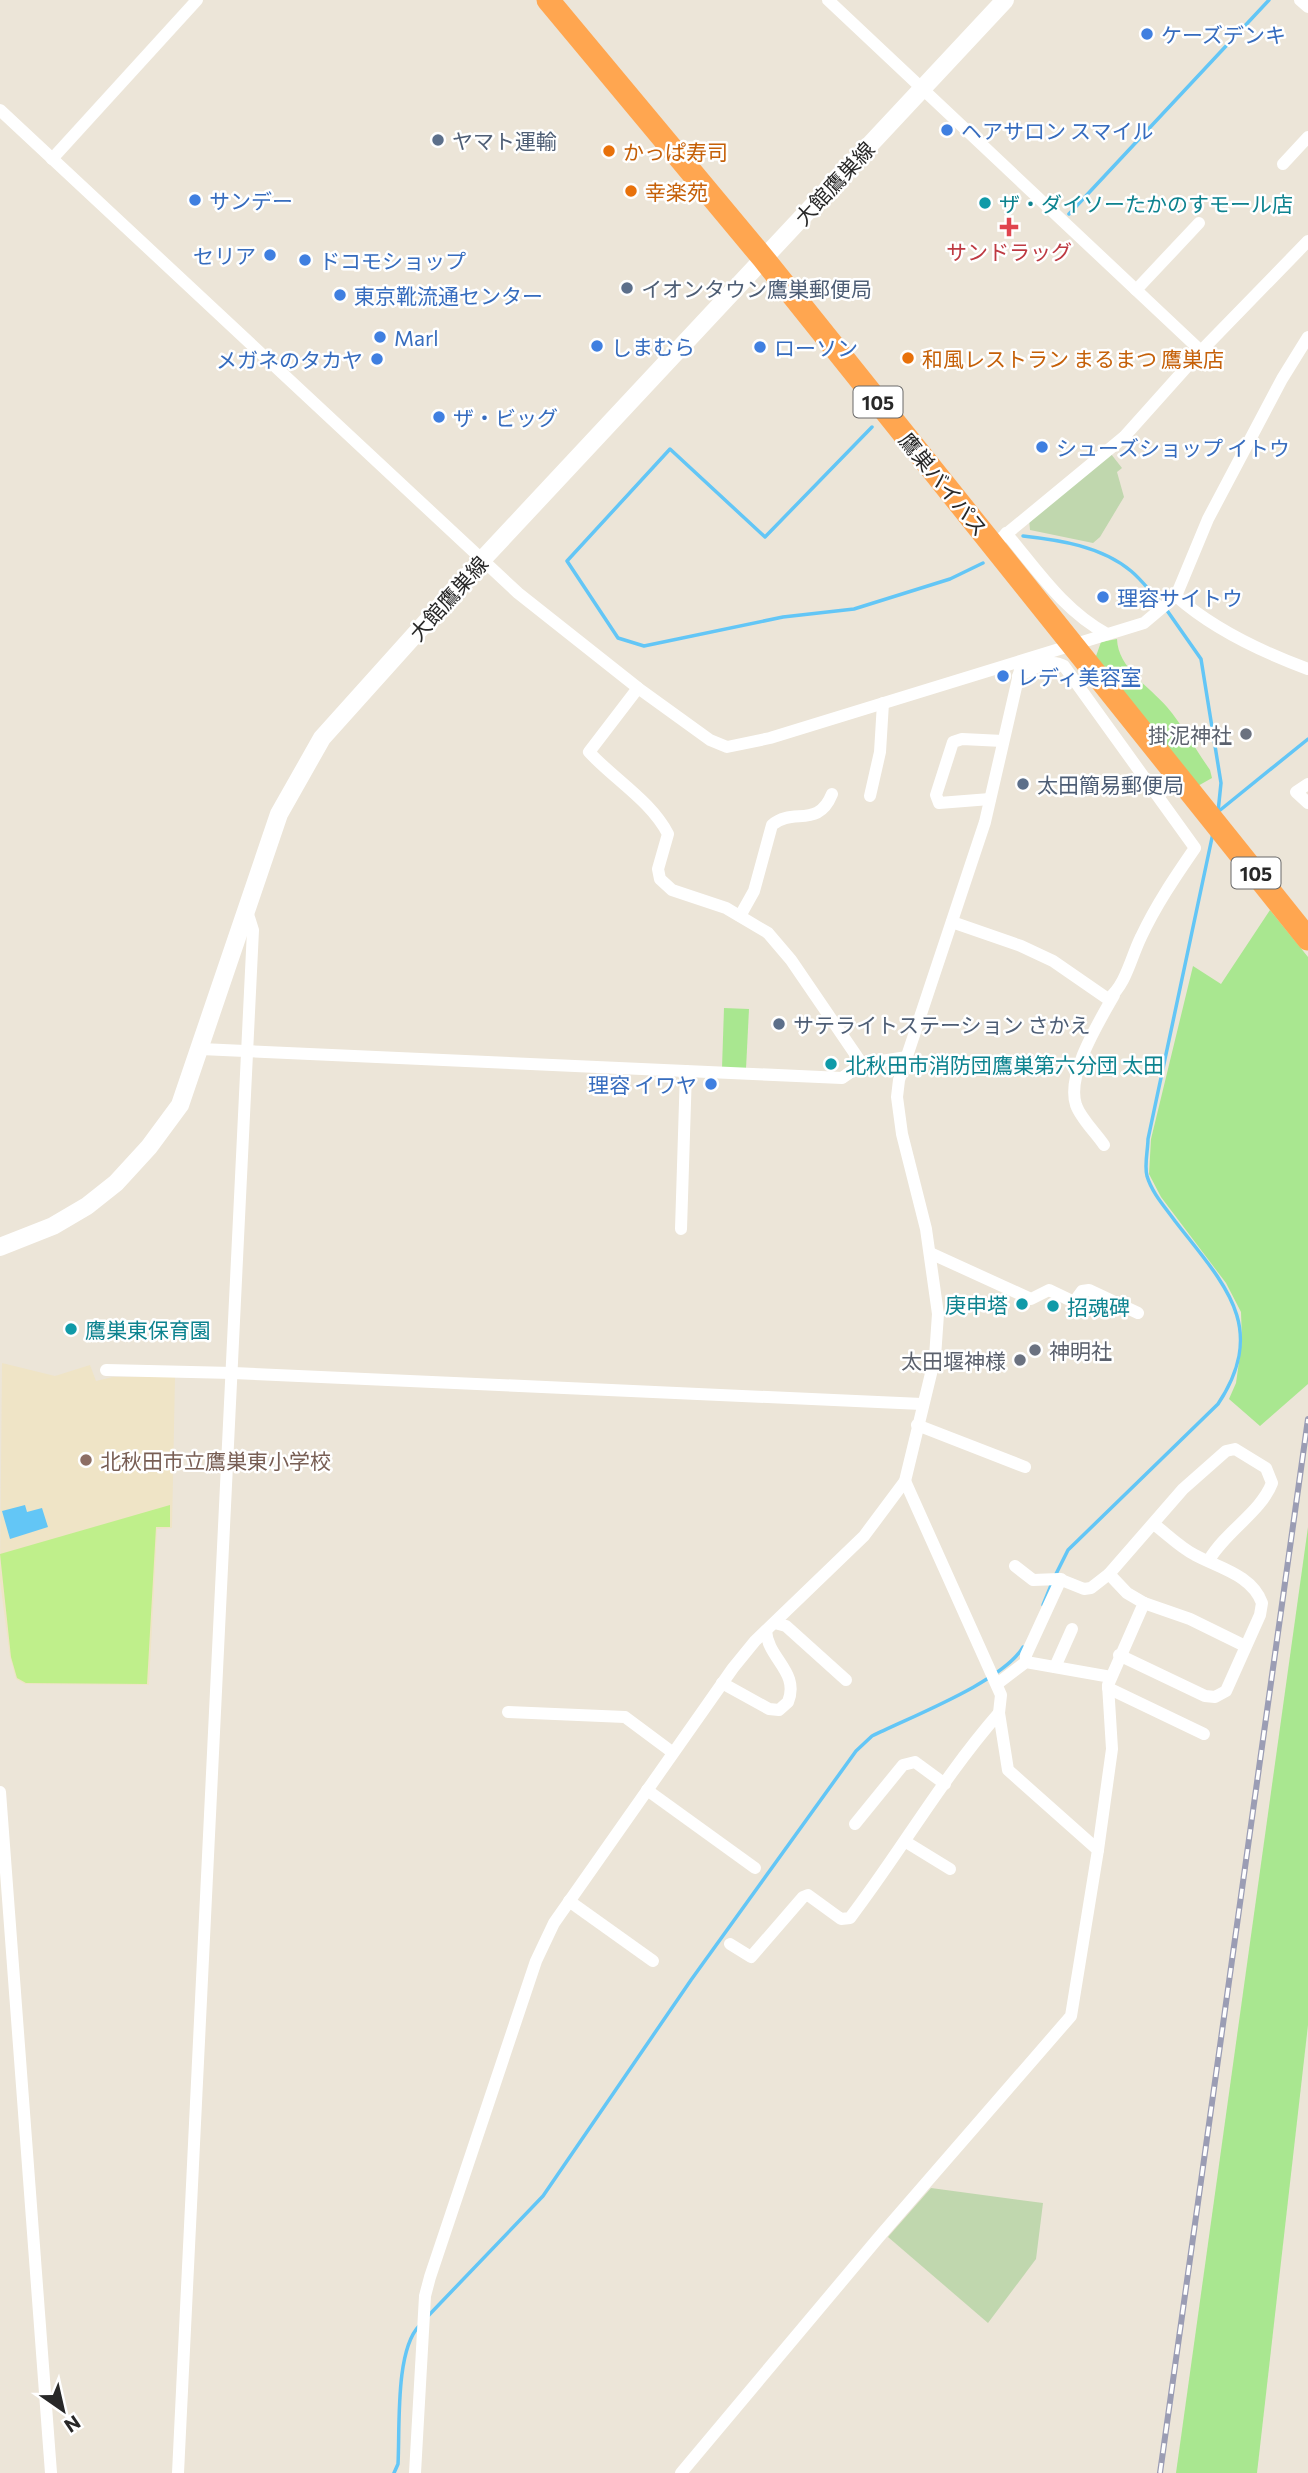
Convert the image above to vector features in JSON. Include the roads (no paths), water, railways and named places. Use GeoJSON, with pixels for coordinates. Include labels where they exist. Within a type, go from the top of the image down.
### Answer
{"type":"FeatureCollection","features":[{"type":"Feature","properties":{"kind":"highway","name":"鷹巣バイパス"},"geometry":{"type":"LineString","coordinates":[[548,0],[1000,539],[1070,645],[1308,939]]}},
{"type":"Feature","properties":{"kind":"main road","name":"大館鷹巣線"},"geometry":{"type":"LineString","coordinates":[[0,1247],[53,1226],[87,1206],[116,1183],[149,1147],[180,1105],[279,814],[322,738],[481,561],[1005,0]]}},
{"type":"Feature","properties":{"kind":"street"},"geometry":{"type":"LineString","coordinates":[[52,159],[197,0]]}},
{"type":"Feature","properties":{"kind":"street"},"geometry":{"type":"LineString","coordinates":[[828,0],[1201,351]]}},
{"type":"Feature","properties":{"kind":"street"},"geometry":{"type":"LineString","coordinates":[[1300,0],[1308,7]]}},
{"type":"Feature","properties":{"kind":"street"},"geometry":{"type":"LineString","coordinates":[[0,110],[481,561],[638,688],[710,740],[727,747],[771,738],[1144,623],[1176,596],[1208,519],[1282,379],[1308,337]]}},
{"type":"Feature","properties":{"kind":"street"},"geometry":{"type":"LineString","coordinates":[[1283,164],[1308,137]]}},
{"type":"Feature","properties":{"kind":"street"},"geometry":{"type":"LineString","coordinates":[[1136,290],[1199,223]]}},
{"type":"Feature","properties":{"kind":"street"},"geometry":{"type":"LineString","coordinates":[[1107,634],[1085,622],[1000,539],[1124,437],[1201,351],[1308,241]]}},
{"type":"Feature","properties":{"kind":"street"},"geometry":{"type":"LineString","coordinates":[[1176,596],[1195,613],[1218,626],[1275,657],[1308,669]]}},
{"type":"Feature","properties":{"kind":"street"},"geometry":{"type":"LineString","coordinates":[[415,2473],[425,2314],[430,2277],[536,1961],[569,1901],[722,1683],[771,1627],[864,1536],[905,1481],[935,1357],[938,1314],[930,1253],[902,1134],[897,1097],[990,799],[1022,661]]}},
{"type":"Feature","properties":{"kind":"street"},"geometry":{"type":"LineString","coordinates":[[1018,676],[1046,663],[1057,662],[1064,666],[1195,848],[1170,884],[1077,1070],[1074,1095],[1077,1107],[1104,1145]]}},
{"type":"Feature","properties":{"kind":"street"},"geometry":{"type":"LineString","coordinates":[[638,688],[589,752],[612,777],[658,815],[668,834],[658,869],[660,879],[672,890],[726,908],[768,933],[792,960],[862,1064]]}},
{"type":"Feature","properties":{"kind":"street"},"geometry":{"type":"LineString","coordinates":[[870,796],[880,752],[883,703]]}},
{"type":"Feature","properties":{"kind":"street"},"geometry":{"type":"LineString","coordinates":[[990,799],[939,803],[936,795],[953,742],[962,739],[1003,741]]}},
{"type":"Feature","properties":{"kind":"street"},"geometry":{"type":"LineString","coordinates":[[1308,784],[1296,792],[1308,803]]}},
{"type":"Feature","properties":{"kind":"street"},"geometry":{"type":"LineString","coordinates":[[740,916],[754,891],[772,825],[777,821],[810,816],[822,810],[832,794]]}},
{"type":"Feature","properties":{"kind":"street"},"geometry":{"type":"LineString","coordinates":[[178,2473],[253,930],[246,908]]}},
{"type":"Feature","properties":{"kind":"street"},"geometry":{"type":"LineString","coordinates":[[952,922],[1021,946],[1053,961],[1108,999],[1114,994]]}},
{"type":"Feature","properties":{"kind":"street"},"geometry":{"type":"LineString","coordinates":[[201,1049],[842,1077],[862,1064],[908,1057]]}},
{"type":"Feature","properties":{"kind":"street"},"geometry":{"type":"LineString","coordinates":[[681,1229],[686,1071]]}},
{"type":"Feature","properties":{"kind":"street"},"geometry":{"type":"LineString","coordinates":[[930,1253],[1031,1299],[1049,1290],[1074,1302],[1082,1291],[1089,1290],[1138,1313]]}},
{"type":"Feature","properties":{"kind":"street"},"geometry":{"type":"LineString","coordinates":[[106,1370],[233,1373],[922,1404]]}},
{"type":"Feature","properties":{"kind":"street"},"geometry":{"type":"LineString","coordinates":[[917,1425],[1025,1467]]}},
{"type":"Feature","properties":{"kind":"street"},"geometry":{"type":"LineString","coordinates":[[1016,1566],[1034,1580],[1056,1579],[1084,1589],[1091,1588],[1109,1574],[1155,1525],[1183,1489],[1226,1451],[1235,1449],[1266,1468],[1272,1483],[1268,1494],[1220,1542],[1209,1560]]}},
{"type":"Feature","properties":{"kind":"street"},"geometry":{"type":"LineString","coordinates":[[905,1481],[1001,1695],[999,1713],[1008,1770],[1098,1850]]}},
{"type":"Feature","properties":{"kind":"street"},"geometry":{"type":"LineString","coordinates":[[1119,1655],[1205,1696],[1215,1697],[1226,1691],[1260,1615],[1262,1604],[1250,1585],[1182,1547],[1155,1525]]}},
{"type":"Feature","properties":{"kind":"street"},"geometry":{"type":"LineString","coordinates":[[1109,1574],[1127,1593],[1144,1603],[1190,1619],[1245,1646]]}},
{"type":"Feature","properties":{"kind":"street"},"geometry":{"type":"LineString","coordinates":[[1026,1661],[1056,1579]]}},
{"type":"Feature","properties":{"kind":"street"},"geometry":{"type":"LineString","coordinates":[[681,2473],[879,2237],[1071,2016],[1098,1850],[1111,1749],[1109,1682],[1144,1603]]}},
{"type":"Feature","properties":{"kind":"street"},"geometry":{"type":"LineString","coordinates":[[771,1627],[786,1626],[846,1680]]}},
{"type":"Feature","properties":{"kind":"street"},"geometry":{"type":"LineString","coordinates":[[722,1683],[769,1709],[779,1710],[788,1702],[791,1680],[771,1649],[771,1627]]}},
{"type":"Feature","properties":{"kind":"street"},"geometry":{"type":"LineString","coordinates":[[1055,1667],[1072,1629]]}},
{"type":"Feature","properties":{"kind":"street"},"geometry":{"type":"LineString","coordinates":[[993,1678],[1026,1661],[1055,1667],[1109,1682],[1205,1734]]}},
{"type":"Feature","properties":{"kind":"street"},"geometry":{"type":"LineString","coordinates":[[508,1712],[625,1717],[672,1752]]}},
{"type":"Feature","properties":{"kind":"street"},"geometry":{"type":"LineString","coordinates":[[730,1944],[746,1957],[757,1953],[803,1897],[808,1895],[841,1919],[850,1918],[906,1842],[971,1745],[999,1713]]}},
{"type":"Feature","properties":{"kind":"street"},"geometry":{"type":"LineString","coordinates":[[855,1824],[909,1762],[915,1762],[945,1784]]}},
{"type":"Feature","properties":{"kind":"street"},"geometry":{"type":"LineString","coordinates":[[647,1790],[755,1868]]}},
{"type":"Feature","properties":{"kind":"street"},"geometry":{"type":"LineString","coordinates":[[0,1791],[51,2473]]}},
{"type":"Feature","properties":{"kind":"street"},"geometry":{"type":"LineString","coordinates":[[906,1842],[950,1869]]}},
{"type":"Feature","properties":{"kind":"street"},"geometry":{"type":"LineString","coordinates":[[569,1901],[653,1961]]}},
{"type":"Feature","properties":{"kind":"water"},"geometry":{"type":"Polygon","coordinates":[[[25,1505],[27,1512],[42,1508],[48,1527],[10,1539],[2,1511],[25,1505]]]}},
{"type":"Feature","properties":{"kind":"waterway"},"geometry":{"type":"LineString","coordinates":[[1069,214],[1269,0]]}},
{"type":"Feature","properties":{"kind":"waterway"},"geometry":{"type":"LineString","coordinates":[[872,427],[765,537],[670,449],[567,561],[618,638],[644,646],[783,617],[854,609],[950,579],[983,563]]}},
{"type":"Feature","properties":{"kind":"waterway"},"geometry":{"type":"LineString","coordinates":[[1023,536],[1065,542],[1107,556],[1131,571],[1161,603]]}},
{"type":"Feature","properties":{"kind":"waterway"},"geometry":{"type":"LineString","coordinates":[[1166,609],[1201,659],[1221,783],[1218,812]]}},
{"type":"Feature","properties":{"kind":"waterway"},"geometry":{"type":"LineString","coordinates":[[1219,811],[1308,739]]}},
{"type":"Feature","properties":{"kind":"waterway"},"geometry":{"type":"LineString","coordinates":[[1055,1576],[1068,1550],[1218,1404],[1233,1376],[1240,1351],[1240,1328],[1234,1306],[1209,1264],[1155,1194],[1146,1167],[1148,1139],[1213,833]]}},
{"type":"Feature","properties":{"kind":"waterway"},"geometry":{"type":"LineString","coordinates":[[1043,1605],[1052,1583]]}},
{"type":"Feature","properties":{"kind":"waterway"},"geometry":{"type":"LineString","coordinates":[[429,2315],[543,2196],[691,1980],[856,1751],[872,1736],[997,1673],[1013,1660],[1023,1647]]}},
{"type":"Feature","properties":{"kind":"waterway"},"geometry":{"type":"LineString","coordinates":[[394,2473],[398,2464],[402,2371],[411,2338],[419,2326]]}},
{"type":"Feature","properties":{"kind":"railway"},"geometry":{"type":"LineString","coordinates":[[1160,2473],[1308,1419]]}},
{"type":"Feature","properties":{"kind":"place","name":"ケーズデンキ"},"geometry":{"type":"Point","coordinates":[1147,34]}},
{"type":"Feature","properties":{"kind":"place","name":"ヘアサロン スマイル"},"geometry":{"type":"Point","coordinates":[947,130]}},
{"type":"Feature","properties":{"kind":"place","name":"ヤマト運輸"},"geometry":{"type":"Point","coordinates":[438,140]}},
{"type":"Feature","properties":{"kind":"place","name":"かっぱ寿司"},"geometry":{"type":"Point","coordinates":[609,151]}},
{"type":"Feature","properties":{"kind":"place","name":"幸楽苑"},"geometry":{"type":"Point","coordinates":[631,191]}},
{"type":"Feature","properties":{"kind":"place","name":"サンデー"},"geometry":{"type":"Point","coordinates":[195,200]}},
{"type":"Feature","properties":{"kind":"place","name":"ザ・ダイソーたかのすモール店"},"geometry":{"type":"Point","coordinates":[985,203]}},
{"type":"Feature","properties":{"kind":"place","name":"サンドラッグ"},"geometry":{"type":"Point","coordinates":[1009,227]}},
{"type":"Feature","properties":{"kind":"place","name":"セリア"},"geometry":{"type":"Point","coordinates":[270,255]}},
{"type":"Feature","properties":{"kind":"place","name":"ドコモショップ"},"geometry":{"type":"Point","coordinates":[305,260]}},
{"type":"Feature","properties":{"kind":"place","name":"イオンタウン鷹巣郵便局"},"geometry":{"type":"Point","coordinates":[627,288]}},
{"type":"Feature","properties":{"kind":"place","name":"東京靴流通センター"},"geometry":{"type":"Point","coordinates":[340,295]}},
{"type":"Feature","properties":{"kind":"place","name":"Marl"},"geometry":{"type":"Point","coordinates":[380,337]}},
{"type":"Feature","properties":{"kind":"place","name":"しまむら"},"geometry":{"type":"Point","coordinates":[597,346]}},
{"type":"Feature","properties":{"kind":"place","name":"ローソン"},"geometry":{"type":"Point","coordinates":[760,347]}},
{"type":"Feature","properties":{"kind":"place","name":"和風レストラン まるまつ 鷹巣店"},"geometry":{"type":"Point","coordinates":[908,358]}},
{"type":"Feature","properties":{"kind":"place","name":"メガネのタカヤ"},"geometry":{"type":"Point","coordinates":[377,359]}},
{"type":"Feature","properties":{"kind":"place","name":"ザ・ビッグ"},"geometry":{"type":"Point","coordinates":[439,417]}},
{"type":"Feature","properties":{"kind":"place","name":"シューズショップ イトウ"},"geometry":{"type":"Point","coordinates":[1042,447]}},
{"type":"Feature","properties":{"kind":"place","name":"理容サイトウ"},"geometry":{"type":"Point","coordinates":[1103,597]}},
{"type":"Feature","properties":{"kind":"place","name":"レディ美容室"},"geometry":{"type":"Point","coordinates":[1003,676]}},
{"type":"Feature","properties":{"kind":"place","name":"掛泥神社"},"geometry":{"type":"Point","coordinates":[1246,734]}},
{"type":"Feature","properties":{"kind":"place","name":"太田簡易郵便局"},"geometry":{"type":"Point","coordinates":[1023,784]}},
{"type":"Feature","properties":{"kind":"place","name":"サテライトステーション さかえ"},"geometry":{"type":"Point","coordinates":[779,1024]}},
{"type":"Feature","properties":{"kind":"place","name":"北秋田市消防団鷹巣第六分団 太田"},"geometry":{"type":"Point","coordinates":[831,1064]}},
{"type":"Feature","properties":{"kind":"place","name":"理容 イワヤ"},"geometry":{"type":"Point","coordinates":[711,1084]}},
{"type":"Feature","properties":{"kind":"place","name":"庚申塔"},"geometry":{"type":"Point","coordinates":[1022,1304]}},
{"type":"Feature","properties":{"kind":"place","name":"招魂碑"},"geometry":{"type":"Point","coordinates":[1053,1306]}},
{"type":"Feature","properties":{"kind":"place","name":"鷹巣東保育園"},"geometry":{"type":"Point","coordinates":[71,1329]}},
{"type":"Feature","properties":{"kind":"place","name":"神明社"},"geometry":{"type":"Point","coordinates":[1035,1350]}},
{"type":"Feature","properties":{"kind":"place","name":"太田堰神様"},"geometry":{"type":"Point","coordinates":[1020,1360]}},
{"type":"Feature","properties":{"kind":"place","name":"北秋田市立鷹巣東小学校"},"geometry":{"type":"Point","coordinates":[86,1460]}}]}
